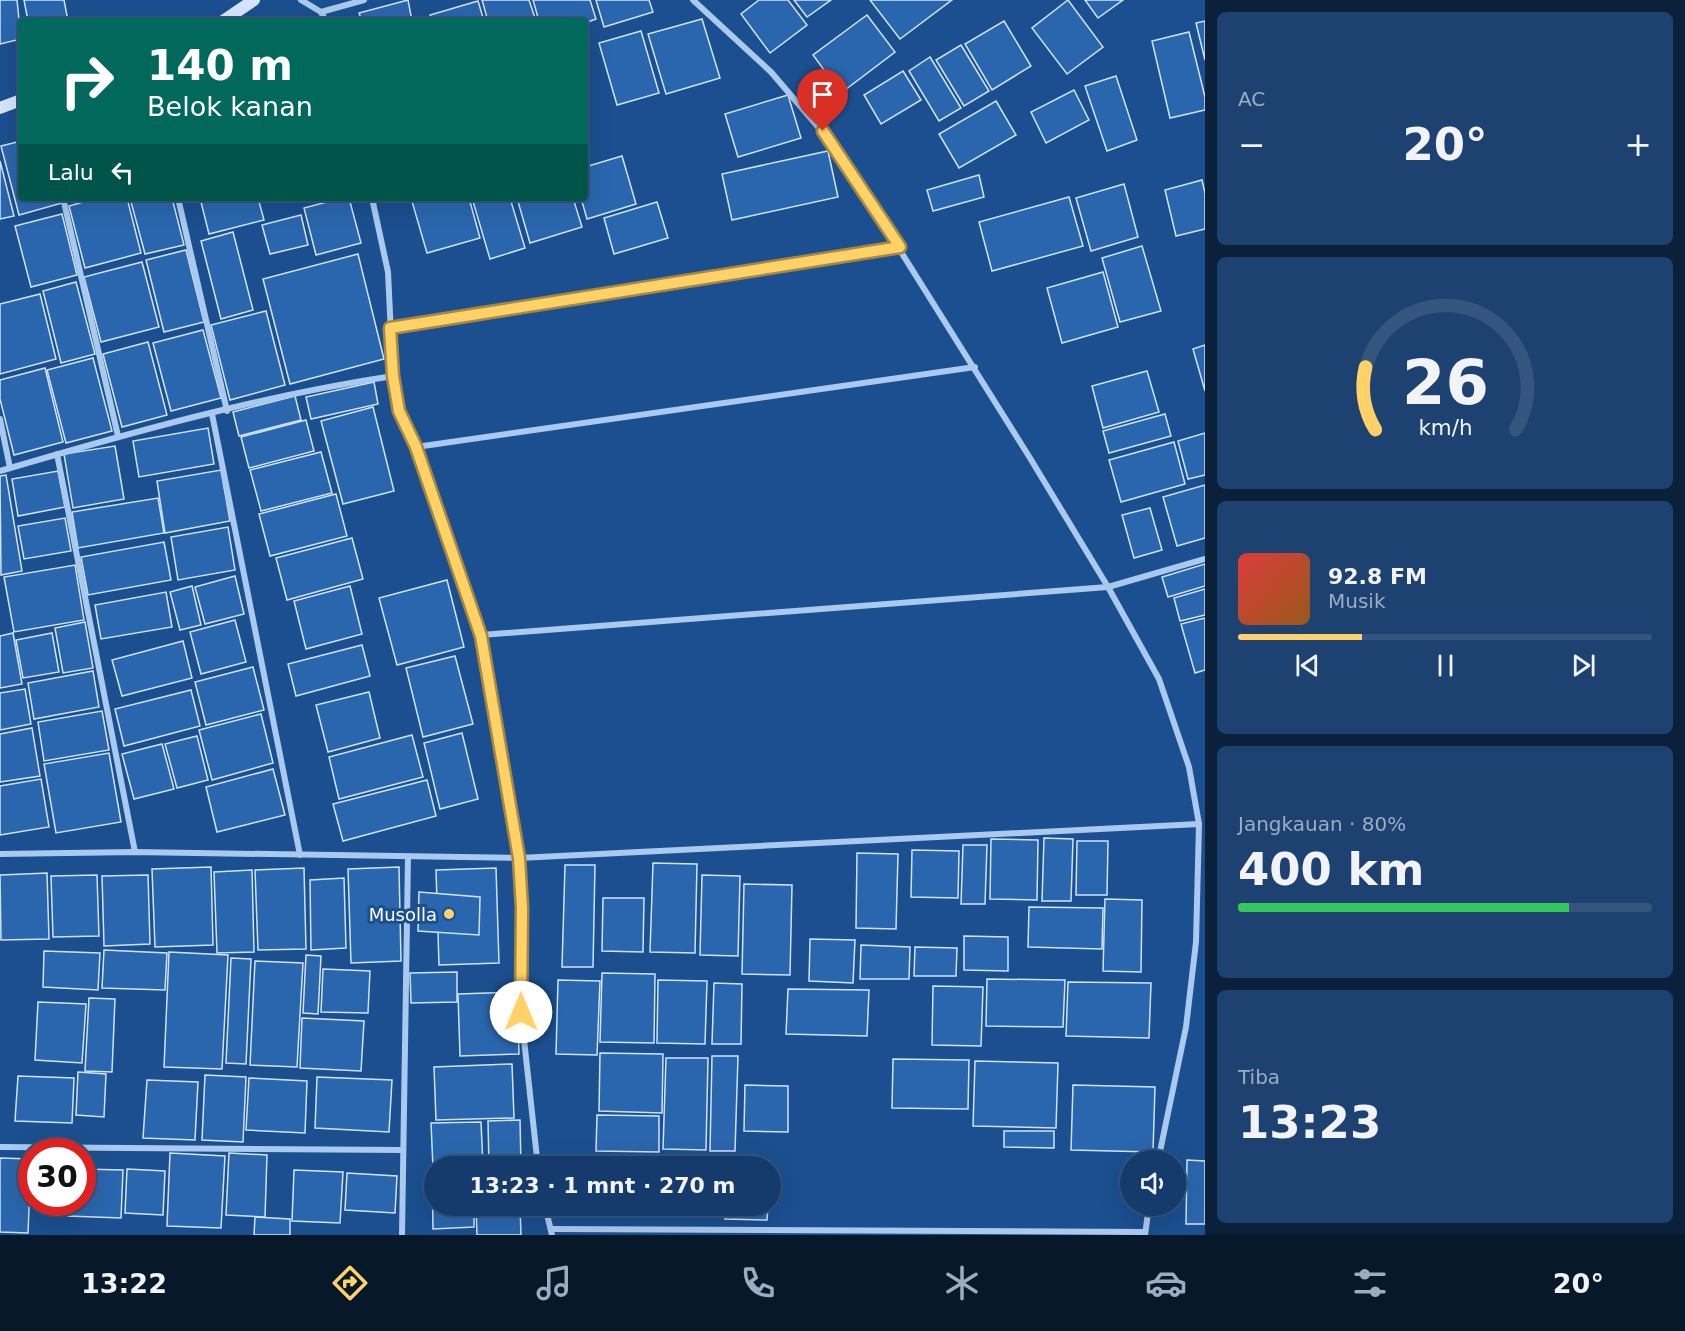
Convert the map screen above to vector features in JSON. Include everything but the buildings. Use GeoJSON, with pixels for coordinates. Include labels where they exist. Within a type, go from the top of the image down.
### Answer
{"type":"FeatureCollection","features":[{"type":"Feature","properties":{"kind":"main road"},"geometry":{"type":"LineString","coordinates":[[227,18],[254,0]]}},
{"type":"Feature","properties":{"kind":"main road"},"geometry":{"type":"LineString","coordinates":[[0,108],[18,101]]}},
{"type":"Feature","properties":{"kind":"street"},"geometry":{"type":"LineString","coordinates":[[302,0],[321,12],[324,18]]}},
{"type":"Feature","properties":{"kind":"street"},"geometry":{"type":"LineString","coordinates":[[321,12],[364,0]]}},
{"type":"Feature","properties":{"kind":"street"},"geometry":{"type":"LineString","coordinates":[[693,0],[796,98],[836,148],[975,368],[1108,587],[1159,680],[1189,767],[1199,824],[1196,942],[1187,1017],[1160,1150]]}},
{"type":"Feature","properties":{"kind":"street"},"geometry":{"type":"LineString","coordinates":[[64,201],[118,436]]}},
{"type":"Feature","properties":{"kind":"street"},"geometry":{"type":"LineString","coordinates":[[179,201],[227,411]]}},
{"type":"Feature","properties":{"kind":"street"},"geometry":{"type":"LineString","coordinates":[[373,201],[388,272],[393,376],[399,411],[416,447],[481,636],[519,858],[522,908],[521,1012],[537,1156]]}},
{"type":"Feature","properties":{"kind":"street"},"geometry":{"type":"LineString","coordinates":[[390,328],[900,247]]}},
{"type":"Feature","properties":{"kind":"street"},"geometry":{"type":"LineString","coordinates":[[416,447],[975,368]]}},
{"type":"Feature","properties":{"kind":"street"},"geometry":{"type":"LineString","coordinates":[[0,471],[118,436],[227,411],[308,389],[393,376]]}},
{"type":"Feature","properties":{"kind":"street"},"geometry":{"type":"LineString","coordinates":[[212,414],[300,855]]}},
{"type":"Feature","properties":{"kind":"street"},"geometry":{"type":"LineString","coordinates":[[0,419],[10,468]]}},
{"type":"Feature","properties":{"kind":"street"},"geometry":{"type":"LineString","coordinates":[[57,454],[135,852]]}},
{"type":"Feature","properties":{"kind":"street"},"geometry":{"type":"LineString","coordinates":[[481,636],[1108,587],[1205,559]]}},
{"type":"Feature","properties":{"kind":"street"},"geometry":{"type":"LineString","coordinates":[[0,854],[135,852],[519,858],[1199,824]]}},
{"type":"Feature","properties":{"kind":"street"},"geometry":{"type":"LineString","coordinates":[[402,1235],[408,857]]}},
{"type":"Feature","properties":{"kind":"street"},"geometry":{"type":"LineString","coordinates":[[0,1147],[403,1150]]}},
{"type":"Feature","properties":{"kind":"street"},"geometry":{"type":"LineString","coordinates":[[548,1216],[552,1232],[1145,1233],[1148,1216]]}},
{"type":"Feature","properties":{"kind":"place","name":"Musolla"},"geometry":{"type":"Point","coordinates":[449,914]}},
{"type":"Feature","properties":{"kind":"route"},"geometry":{"type":"LineString","coordinates":[[521,1012],[522,908],[519,858],[481,636],[416,447],[399,411],[393,376],[390,328],[900,247],[823,131]]}}]}
